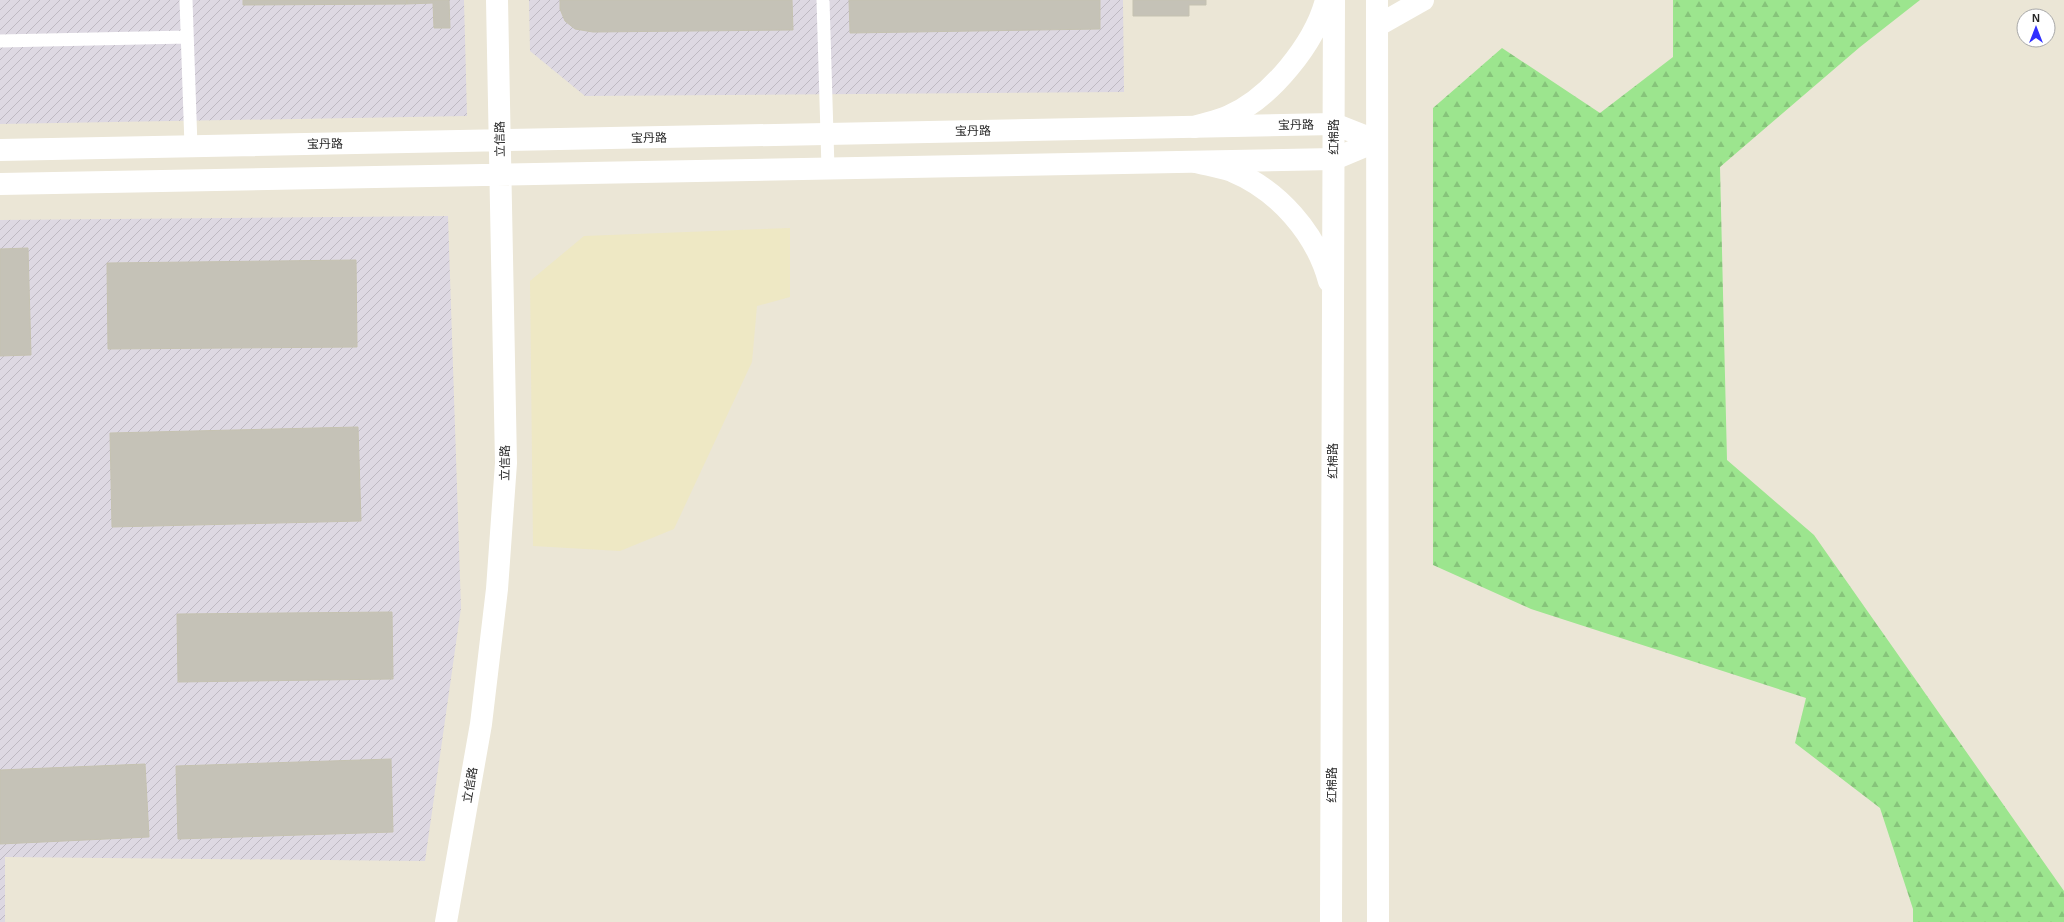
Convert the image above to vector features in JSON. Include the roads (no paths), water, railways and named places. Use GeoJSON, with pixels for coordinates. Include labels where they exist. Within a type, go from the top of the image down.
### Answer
{"type":"FeatureCollection","features":[{"type":"Feature","properties":{"kind":"street","name":"立信路"},"geometry":{"type":"LineString","coordinates":[[446,922],[481,724],[497,589],[506,463],[497,0]]}},
{"type":"Feature","properties":{"kind":"street"},"geometry":{"type":"LineString","coordinates":[[1194,127],[1230,116],[1260,96],[1284,73],[1306,45],[1323,10],[1326,0]]}},
{"type":"Feature","properties":{"kind":"street","name":"红棉路"},"geometry":{"type":"LineString","coordinates":[[1331,922],[1334,0]]}},
{"type":"Feature","properties":{"kind":"street"},"geometry":{"type":"LineString","coordinates":[[1377,0],[1378,922]]}},
{"type":"Feature","properties":{"kind":"street"},"geometry":{"type":"LineString","coordinates":[[1377,26],[1423,0]]}},
{"type":"Feature","properties":{"kind":"street","name":"宝丹路"},"geometry":{"type":"LineString","coordinates":[[0,150],[1334,124],[1377,141]]}},
{"type":"Feature","properties":{"kind":"street"},"geometry":{"type":"LineString","coordinates":[[0,184],[1334,159],[1377,141]]}},
{"type":"Feature","properties":{"kind":"street"},"geometry":{"type":"LineString","coordinates":[[1196,162],[1232,171],[1262,187],[1287,209],[1310,236],[1324,265],[1334,299]]}},
{"type":"Feature","properties":{"kind":"lane"},"geometry":{"type":"LineString","coordinates":[[186,0],[190,146]]}},
{"type":"Feature","properties":{"kind":"lane"},"geometry":{"type":"LineString","coordinates":[[823,0],[828,168]]}},
{"type":"Feature","properties":{"kind":"lane"},"geometry":{"type":"LineString","coordinates":[[0,41],[187,37]]}}]}
